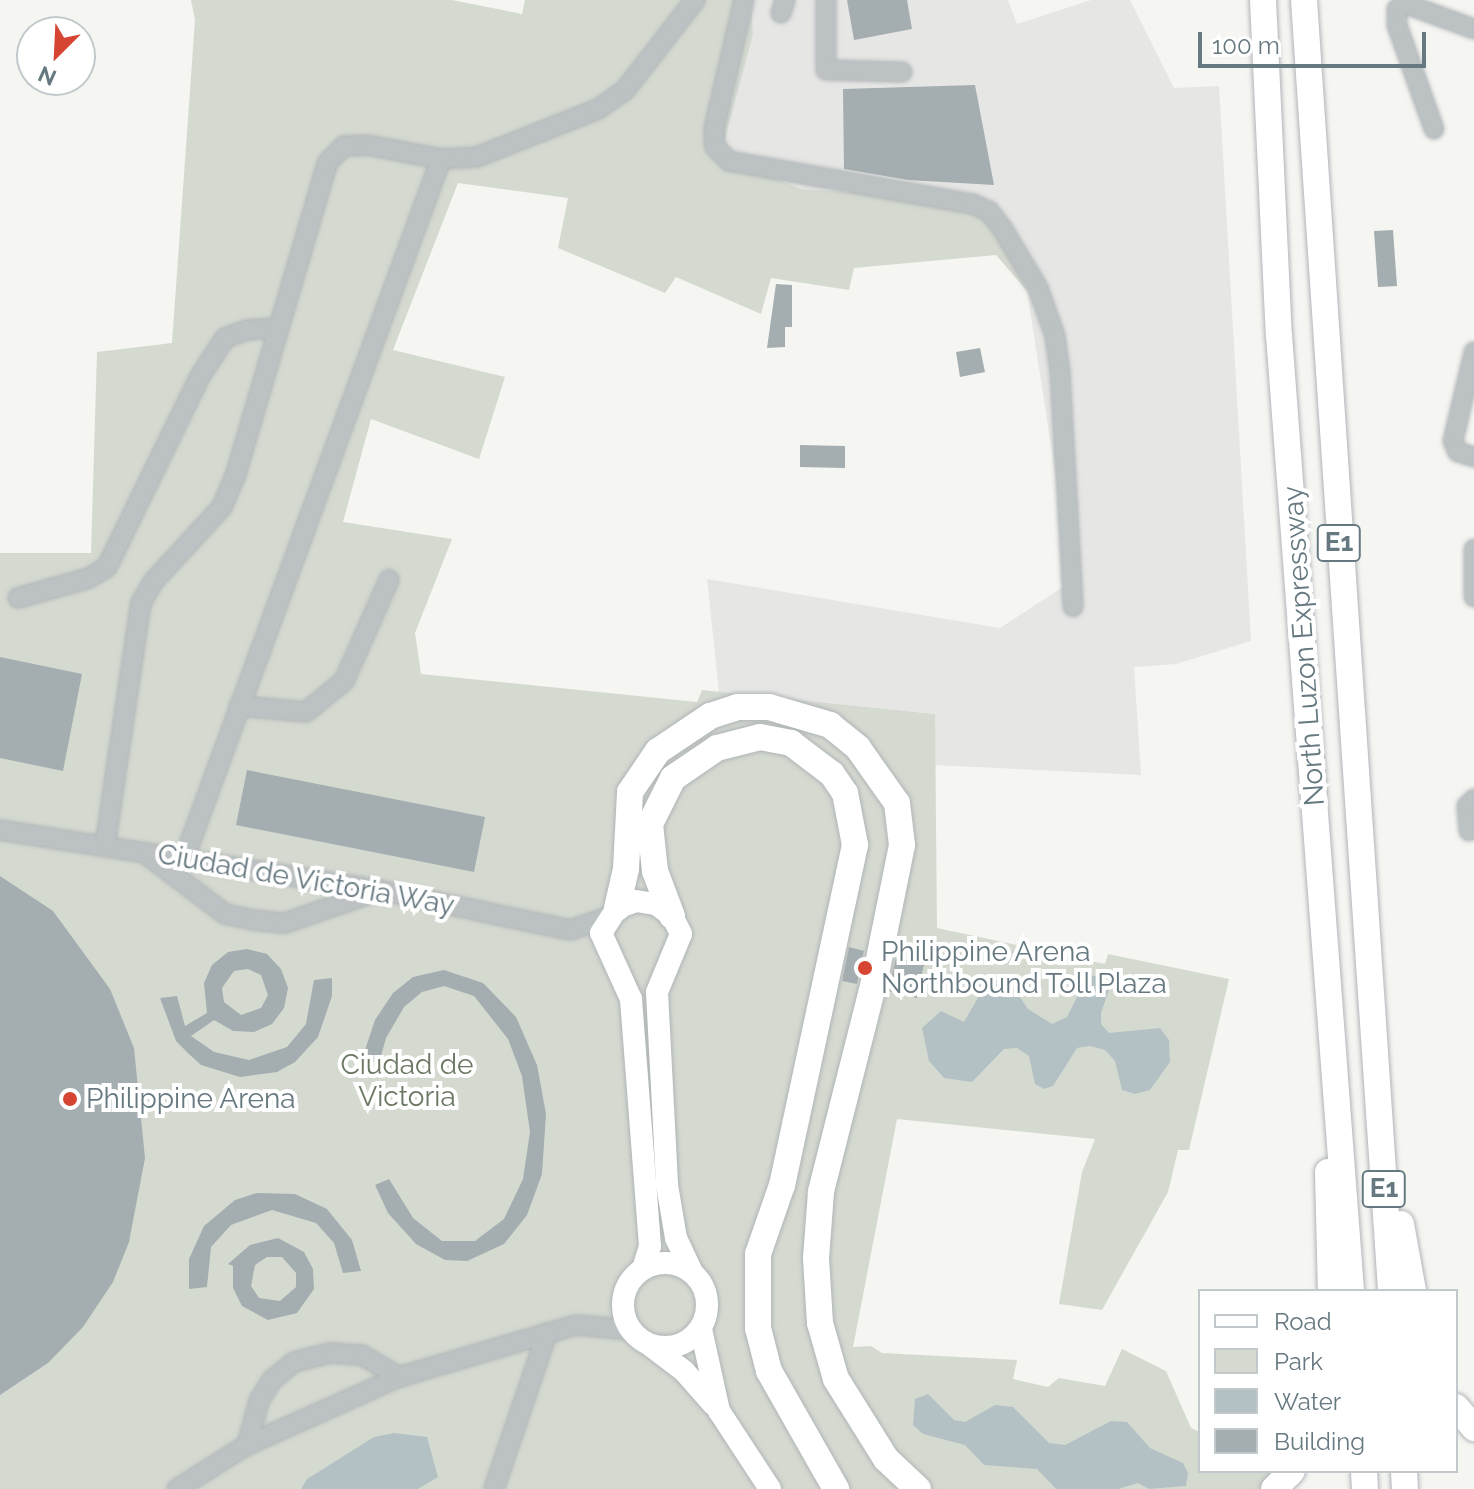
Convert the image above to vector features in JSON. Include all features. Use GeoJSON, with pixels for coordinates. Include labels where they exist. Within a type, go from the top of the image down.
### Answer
{"type":"FeatureCollection","features":[{"type":"Feature","properties":{"kind":"highway","name":"North Luzon Expressway"},"geometry":{"type":"LineString","coordinates":[[1263,0],[1279,335],[1351,1289]]}},
{"type":"Feature","properties":{"kind":"highway","name":"North Luzon Expressway"},"geometry":{"type":"LineString","coordinates":[[1304,0],[1391,1289]]}},
{"type":"Feature","properties":{"kind":"highway"},"geometry":{"type":"LineString","coordinates":[[613,913],[626,869],[630,792],[658,751],[710,716],[737,707],[769,707],[830,725],[858,748],[897,803],[902,845],[876,974],[821,1192],[816,1258],[820,1323],[836,1379],[886,1459],[918,1489]]}},
{"type":"Feature","properties":{"kind":"highway"},"geometry":{"type":"LineString","coordinates":[[672,916],[655,871],[650,824],[673,778],[717,748],[760,737],[791,743],[832,774],[845,793],[855,845],[782,1185],[758,1254],[758,1328],[769,1371],[836,1489]]}},
{"type":"Feature","properties":{"kind":"highway"},"geometry":{"type":"LineString","coordinates":[[1331,1289],[1326,1214],[1334,1052]]}},
{"type":"Feature","properties":{"kind":"highway"},"geometry":{"type":"LineString","coordinates":[[1376,1087],[1413,1289]]}},
{"type":"Feature","properties":{"kind":"highway"},"geometry":{"type":"LineString","coordinates":[[1458,1409],[1474,1428]]}},
{"type":"Feature","properties":{"kind":"highway"},"geometry":{"type":"LineString","coordinates":[[1274,1489],[1290,1473]]}},
{"type":"Feature","properties":{"kind":"main road"},"geometry":{"type":"LineString","coordinates":[[719,1411],[701,1329],[707,1297],[676,1238],[667,1185],[657,992],[681,934],[672,916],[646,901],[613,913],[601,933],[608,957],[631,999],[650,1246],[643,1269],[630,1282],[623,1301],[640,1337],[684,1371],[719,1411],[770,1489]]}},
{"type":"Feature","properties":{"kind":"main road"},"geometry":{"type":"LineString","coordinates":[[643,1269],[664,1263],[692,1272]]}},
{"type":"Feature","properties":{"kind":"main road"},"geometry":{"type":"LineString","coordinates":[[640,1337],[678,1345],[701,1329]]}},
{"type":"Feature","properties":{"kind":"street"},"geometry":{"type":"LineString","coordinates":[[105,846],[141,603],[153,582],[222,507],[328,162],[344,146],[367,145],[441,159],[477,157],[598,109],[625,90],[695,0]]}},
{"type":"Feature","properties":{"kind":"street"},"geometry":{"type":"LineString","coordinates":[[744,0],[714,129],[715,147],[729,161],[973,204],[989,211],[1038,288],[1055,336],[1060,372],[1073,607]]}},
{"type":"Feature","properties":{"kind":"street"},"geometry":{"type":"LineString","coordinates":[[826,0],[826,70],[902,72]]}},
{"type":"Feature","properties":{"kind":"street"},"geometry":{"type":"LineString","coordinates":[[1434,129],[1397,25],[1397,9],[1406,4],[1474,29]]}},
{"type":"Feature","properties":{"kind":"street"},"geometry":{"type":"LineString","coordinates":[[184,859],[441,159]]}},
{"type":"Feature","properties":{"kind":"street"},"geometry":{"type":"LineString","coordinates":[[18,598],[89,578],[107,567],[199,378],[225,338],[279,328]]}},
{"type":"Feature","properties":{"kind":"street"},"geometry":{"type":"LineString","coordinates":[[1474,352],[1453,445],[1474,457]]}},
{"type":"Feature","properties":{"kind":"street"},"geometry":{"type":"LineString","coordinates":[[1474,549],[1474,597]]}},
{"type":"Feature","properties":{"kind":"street"},"geometry":{"type":"LineString","coordinates":[[239,706],[306,712],[344,681],[389,580]]}},
{"type":"Feature","properties":{"kind":"street"},"geometry":{"type":"LineString","coordinates":[[1469,831],[1467,806],[1474,799]]}},
{"type":"Feature","properties":{"kind":"street","name":"Ciudad de Victoria Way"},"geometry":{"type":"LineString","coordinates":[[0,830],[379,890],[571,930],[613,913]]}},
{"type":"Feature","properties":{"kind":"street"},"geometry":{"type":"LineString","coordinates":[[144,853],[225,914],[254,920],[285,923],[379,890]]}},
{"type":"Feature","properties":{"kind":"street"},"geometry":{"type":"LineString","coordinates":[[177,1489],[247,1445],[399,1377],[576,1325],[640,1337]]}},
{"type":"Feature","properties":{"kind":"street"},"geometry":{"type":"LineString","coordinates":[[494,1489],[547,1333]]}},
{"type":"Feature","properties":{"kind":"street"},"geometry":{"type":"LineString","coordinates":[[247,1445],[259,1401],[272,1380],[294,1362],[330,1353],[362,1355],[399,1377]]}},
{"type":"Feature","properties":{"kind":"shaded area"},"geometry":{"type":"Polygon","coordinates":[[[751,0],[1008,0],[1017,24],[1091,0],[1130,0],[1174,88],[1219,86],[1251,641],[1176,664],[1134,667],[1141,775],[933,765],[935,714],[719,692],[707,579],[1000,628],[1072,581],[1027,291],[987,199],[801,189],[719,157],[753,35],[751,0]]]}},
{"type":"Feature","properties":{"kind":"green space","name":"Ciudad de Victoria"},"geometry":{"type":"Polygon","coordinates":[[[191,0],[452,0],[522,14],[525,0],[751,0],[753,35],[720,157],[801,189],[986,199],[1027,291],[996,255],[854,268],[849,290],[771,278],[761,314],[676,277],[665,293],[558,248],[568,198],[458,183],[393,350],[505,377],[479,459],[371,419],[343,522],[452,539],[415,633],[421,674],[697,702],[702,690],[935,714],[937,928],[1105,964],[1108,954],[1229,979],[1189,1150],[1178,1150],[1168,1192],[1102,1310],[1059,1304],[1082,1172],[1095,1139],[897,1119],[853,1347],[871,1346],[882,1353],[1017,1360],[1013,1379],[1048,1387],[1059,1378],[1105,1386],[1122,1349],[1166,1371],[1191,1428],[1198,1431],[1198,1473],[1291,1473],[1292,1489],[0,1489],[0,553],[91,553],[97,352],[172,343],[195,20],[191,0]]]}},
{"type":"Feature","properties":{"kind":"water"},"geometry":{"type":"Polygon","coordinates":[[[1088,975],[1102,977],[1110,987],[1101,1013],[1101,1024],[1109,1033],[1160,1028],[1169,1040],[1170,1062],[1150,1090],[1135,1094],[1122,1090],[1115,1061],[1105,1050],[1090,1046],[1077,1048],[1053,1086],[1044,1089],[1035,1084],[1029,1056],[1017,1048],[1004,1049],[972,1082],[944,1078],[929,1061],[922,1028],[941,1011],[964,1022],[984,987],[995,980],[1009,981],[1028,1009],[1052,1024],[1067,1017],[1088,975]]]}},
{"type":"Feature","properties":{"kind":"water"},"geometry":{"type":"Polygon","coordinates":[[[928,1394],[954,1420],[965,1422],[995,1405],[1013,1407],[1049,1443],[1065,1445],[1111,1421],[1127,1422],[1150,1448],[1183,1463],[1188,1473],[1186,1486],[1149,1489],[1138,1483],[1118,1489],[1056,1489],[1037,1469],[984,1465],[965,1445],[923,1434],[913,1425],[915,1399],[928,1394]]]}},
{"type":"Feature","properties":{"kind":"water"},"geometry":{"type":"Polygon","coordinates":[[[394,1433],[427,1437],[438,1477],[418,1489],[301,1489],[307,1479],[374,1437],[394,1433]]]}},
{"type":"Feature","properties":{"kind":"building"},"geometry":{"type":"Polygon","coordinates":[[[847,0],[907,0],[912,29],[854,40],[847,0]]]}},
{"type":"Feature","properties":{"kind":"building"},"geometry":{"type":"Polygon","coordinates":[[[975,85],[994,185],[908,180],[844,169],[843,89],[975,85]]]}},
{"type":"Feature","properties":{"kind":"building"},"geometry":{"type":"Polygon","coordinates":[[[1393,230],[1397,286],[1378,287],[1374,231],[1393,230]]]}},
{"type":"Feature","properties":{"kind":"building"},"geometry":{"type":"Polygon","coordinates":[[[776,284],[792,285],[792,327],[785,327],[785,347],[767,348],[776,284]]]}},
{"type":"Feature","properties":{"kind":"building"},"geometry":{"type":"Polygon","coordinates":[[[980,348],[985,372],[960,377],[956,352],[980,348]]]}},
{"type":"Feature","properties":{"kind":"building"},"geometry":{"type":"Polygon","coordinates":[[[800,445],[845,446],[845,468],[800,467],[800,445]]]}},
{"type":"Feature","properties":{"kind":"building"},"geometry":{"type":"Polygon","coordinates":[[[0,657],[82,674],[63,771],[0,758],[0,657]]]}},
{"type":"Feature","properties":{"kind":"building"},"geometry":{"type":"Polygon","coordinates":[[[247,770],[485,817],[474,872],[236,825],[247,770]]]}},
{"type":"Feature","properties":{"kind":"building","name":"Philippine Arena"},"geometry":{"type":"Polygon","coordinates":[[[0,876],[53,911],[110,989],[134,1048],[145,1158],[129,1242],[113,1282],[83,1327],[48,1363],[0,1395],[0,876]]]}},
{"type":"Feature","properties":{"kind":"building"},"geometry":{"type":"Polygon","coordinates":[[[849,947],[864,951],[857,984],[842,981],[849,947]]]}},
{"type":"Feature","properties":{"kind":"building"},"geometry":{"type":"Polygon","coordinates":[[[247,949],[267,954],[281,969],[288,988],[284,1008],[272,1024],[254,1032],[233,1031],[214,1020],[191,1036],[214,1052],[249,1060],[287,1047],[306,1024],[314,980],[332,978],[332,996],[318,1037],[295,1062],[277,1072],[240,1077],[201,1065],[176,1041],[160,998],[177,996],[185,1026],[207,1013],[204,983],[212,965],[228,952],[247,949]],[[248,969],[234,971],[222,988],[224,1002],[241,1015],[261,1008],[268,995],[261,975],[248,969]]]}},
{"type":"Feature","properties":{"kind":"building"},"geometry":{"type":"Polygon","coordinates":[[[896,958],[924,964],[917,998],[888,991],[896,958]]]}},
{"type":"Feature","properties":{"kind":"building"},"geometry":{"type":"Polygon","coordinates":[[[444,970],[483,983],[516,1017],[537,1065],[546,1114],[542,1174],[527,1215],[504,1244],[467,1261],[445,1260],[416,1244],[388,1213],[375,1185],[389,1179],[413,1218],[442,1241],[475,1241],[504,1219],[523,1179],[530,1132],[522,1076],[508,1039],[474,996],[444,986],[422,992],[404,1007],[386,1038],[379,1063],[362,1059],[375,1020],[393,993],[413,977],[444,970]]]}},
{"type":"Feature","properties":{"kind":"building"},"geometry":{"type":"Polygon","coordinates":[[[257,1193],[295,1194],[327,1209],[352,1240],[361,1271],[343,1273],[334,1243],[316,1223],[272,1210],[231,1225],[211,1247],[207,1287],[189,1289],[189,1259],[204,1226],[235,1200],[257,1193]]]}},
{"type":"Feature","properties":{"kind":"building"},"geometry":{"type":"Polygon","coordinates":[[[278,1238],[304,1252],[313,1269],[314,1289],[297,1313],[268,1320],[242,1306],[233,1288],[233,1266],[228,1264],[250,1245],[278,1238]],[[267,1257],[255,1265],[251,1286],[259,1298],[280,1301],[296,1287],[296,1273],[282,1257],[267,1257]]]}},
{"type":"Feature","properties":{"kind":"place","name":"Philippine Arena Northbound Toll Plaza"},"geometry":{"type":"Point","coordinates":[865,968]}},
{"type":"Feature","properties":{"kind":"place","name":"Philippine Arena"},"geometry":{"type":"Point","coordinates":[70,1099]}}]}
